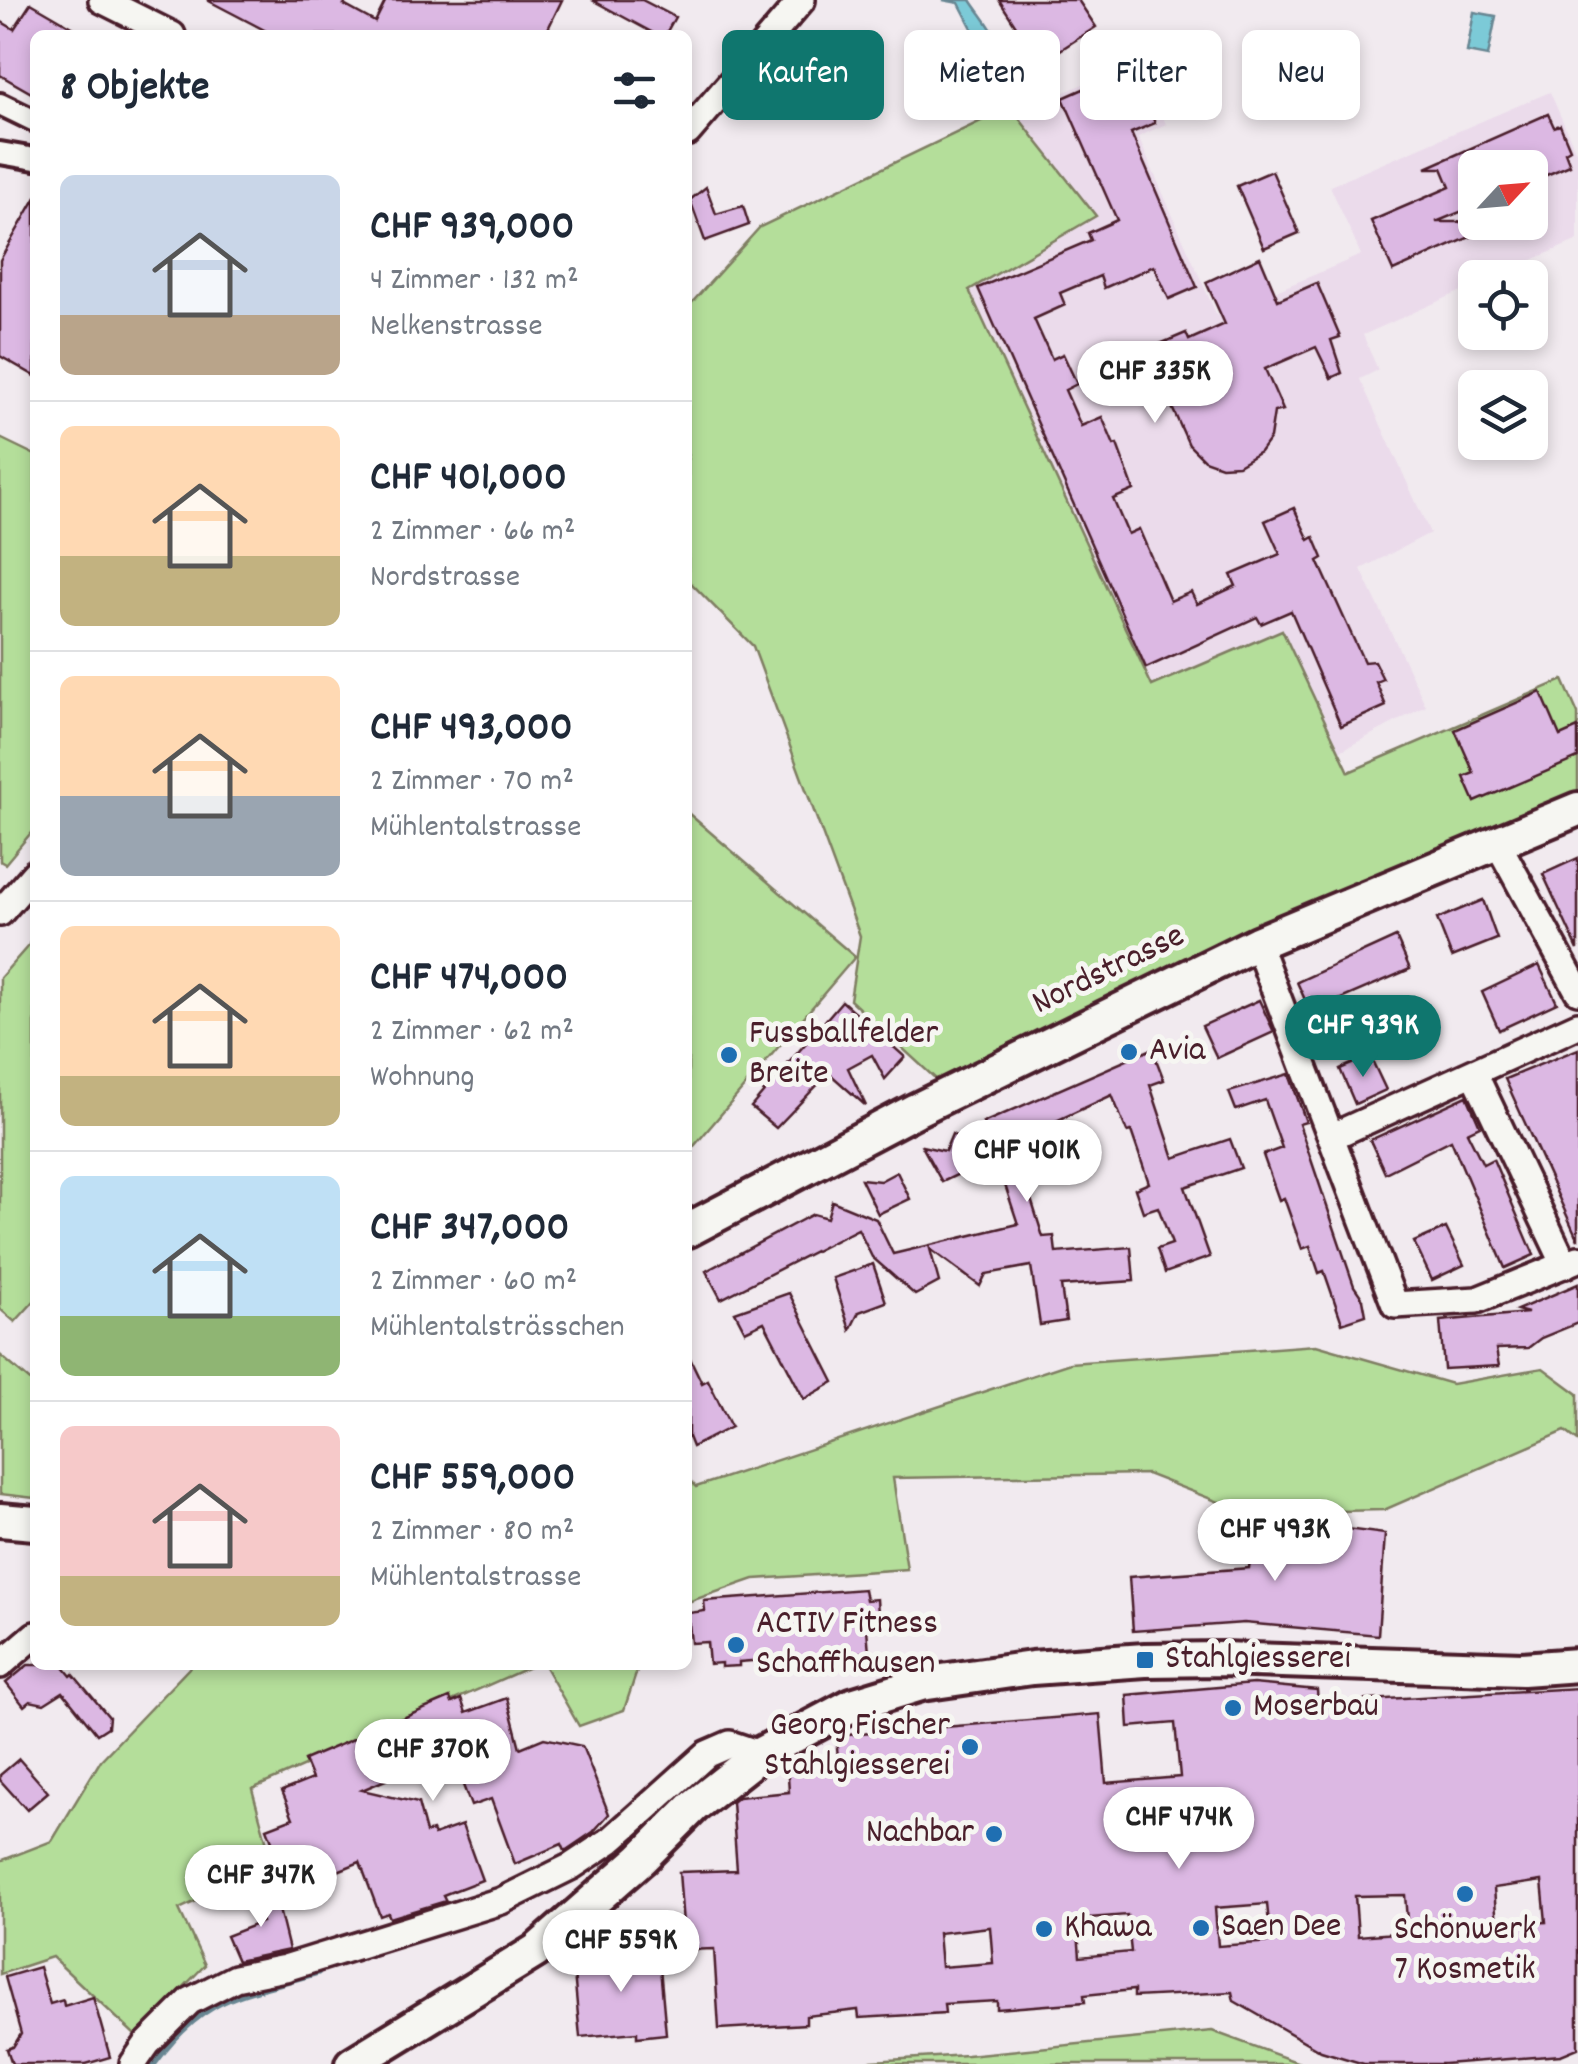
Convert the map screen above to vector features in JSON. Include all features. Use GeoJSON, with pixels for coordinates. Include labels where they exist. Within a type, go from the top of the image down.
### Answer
{"type":"FeatureCollection","features":[{"type":"Feature","properties":{"kind":"street"},"geometry":{"type":"LineString","coordinates":[[102,0],[162,30]]}},
{"type":"Feature","properties":{"kind":"street"},"geometry":{"type":"LineString","coordinates":[[692,127],[802,0]]}},
{"type":"Feature","properties":{"kind":"street"},"geometry":{"type":"LineString","coordinates":[[0,104],[30,119]]}},
{"type":"Feature","properties":{"kind":"street"},"geometry":{"type":"LineString","coordinates":[[0,152],[30,158]]}},
{"type":"Feature","properties":{"kind":"street","name":"Nordstrasse"},"geometry":{"type":"LineString","coordinates":[[692,1228],[916,1110],[1257,943],[1578,810]]}},
{"type":"Feature","properties":{"kind":"street"},"geometry":{"type":"LineString","coordinates":[[1498,842],[1578,991]]}},
{"type":"Feature","properties":{"kind":"street"},"geometry":{"type":"LineString","coordinates":[[0,913],[30,879]]}},
{"type":"Feature","properties":{"kind":"street"},"geometry":{"type":"LineString","coordinates":[[1257,943],[1395,1305],[1477,1300],[1572,1262],[1474,1073]]}},
{"type":"Feature","properties":{"kind":"street"},"geometry":{"type":"LineString","coordinates":[[1333,1136],[1578,1025]]}},
{"type":"Feature","properties":{"kind":"street"},"geometry":{"type":"LineString","coordinates":[[0,1520],[30,1523]]}},
{"type":"Feature","properties":{"kind":"street"},"geometry":{"type":"LineString","coordinates":[[0,1665],[30,1639]]}},
{"type":"Feature","properties":{"kind":"street"},"geometry":{"type":"LineString","coordinates":[[352,2064],[536,1951],[694,1806],[760,1754],[852,1705],[921,1684],[1032,1668],[1145,1660],[1522,1669],[1578,1665]]}},
{"type":"Feature","properties":{"kind":"street"},"geometry":{"type":"LineString","coordinates":[[133,2064],[147,2044],[190,2001],[236,1978],[296,1965],[501,1900],[572,1866],[611,1840],[707,1754],[730,1744],[760,1754]]}},
{"type":"Feature","properties":{"kind":"shaded area"},"geometry":{"type":"Polygon","coordinates":[[[1080,85],[1080,120],[1164,120],[1166,124],[1138,137],[1217,316],[1361,255],[1330,186],[1550,92],[1578,156],[1578,240],[1532,260],[1458,260],[1458,293],[1363,335],[1378,370],[1360,379],[1430,533],[1361,569],[1426,706],[1306,769],[1111,759],[889,282],[972,135],[1005,120],[1060,120],[1060,94],[1080,85]]]}},
{"type":"Feature","properties":{"kind":"green space"},"geometry":{"type":"Polygon","coordinates":[[[983,120],[1020,120],[1096,216],[969,290],[1152,686],[1282,630],[1349,772],[1563,680],[1578,714],[1578,795],[1263,924],[937,1080],[850,1000],[860,936],[753,646],[692,584],[692,303],[760,227],[983,120]]]}},
{"type":"Feature","properties":{"kind":"green space"},"geometry":{"type":"Polygon","coordinates":[[[0,438],[30,453],[30,834],[5,864],[0,861],[0,438]]]}},
{"type":"Feature","properties":{"kind":"green space","name":"Fussballfelder Breite"},"geometry":{"type":"Polygon","coordinates":[[[692,816],[855,957],[692,1148],[692,816]]]}},
{"type":"Feature","properties":{"kind":"green space"},"geometry":{"type":"Polygon","coordinates":[[[30,944],[30,1306],[15,1322],[0,1309],[0,978],[30,944]]]}},
{"type":"Feature","properties":{"kind":"green space"},"geometry":{"type":"Polygon","coordinates":[[[1316,1345],[1452,1384],[1543,1368],[1578,1394],[1578,1441],[1565,1431],[1384,1510],[1247,1513],[1147,1474],[893,1478],[907,1569],[754,1579],[692,1601],[692,1483],[696,1487],[1070,1363],[1316,1345]]]}},
{"type":"Feature","properties":{"kind":"green space"},"geometry":{"type":"Polygon","coordinates":[[[0,1355],[30,1381],[30,1497],[0,1494],[0,1355]]]}},
{"type":"Feature","properties":{"kind":"green space"},"geometry":{"type":"Polygon","coordinates":[[[187,1670],[523,1670],[252,1789],[273,1865],[179,1909],[205,1965],[136,2036],[52,1957],[0,1974],[0,1861],[52,1841],[101,1760],[187,1670]]]}},
{"type":"Feature","properties":{"kind":"green space"},"geometry":{"type":"Polygon","coordinates":[[[547,1670],[637,1670],[624,1710],[579,1726],[547,1670]]]}},
{"type":"Feature","properties":{"kind":"green space"},"geometry":{"type":"Polygon","coordinates":[[[1212,2031],[1302,2064],[825,2064],[967,2055],[1212,2031]]]}},
{"type":"Feature","properties":{"kind":"water"},"geometry":{"type":"Polygon","coordinates":[[[943,0],[971,0],[992,30],[973,30],[959,3],[943,0]]]}},
{"type":"Feature","properties":{"kind":"water"},"geometry":{"type":"Polygon","coordinates":[[[1474,12],[1496,16],[1488,56],[1467,52],[1474,12]]]}},
{"type":"Feature","properties":{"kind":"building"},"geometry":{"type":"Polygon","coordinates":[[[207,0],[347,0],[344,5],[375,22],[386,0],[562,0],[547,30],[264,30],[207,0]]]}},
{"type":"Feature","properties":{"kind":"building"},"geometry":{"type":"Polygon","coordinates":[[[592,0],[642,0],[675,17],[668,30],[648,30],[592,0]]]}},
{"type":"Feature","properties":{"kind":"building"},"geometry":{"type":"Polygon","coordinates":[[[999,0],[1078,0],[1096,27],[1080,30],[1080,37],[1060,50],[1060,30],[1019,30],[999,0]]]}},
{"type":"Feature","properties":{"kind":"building"},"geometry":{"type":"Polygon","coordinates":[[[31,3],[77,30],[30,30],[30,92],[0,75],[0,21],[14,29],[31,3]]]}},
{"type":"Feature","properties":{"kind":"building"},"geometry":{"type":"Polygon","coordinates":[[[1080,90],[1080,120],[1154,120],[1155,123],[1131,133],[1197,287],[1169,299],[1154,266],[1104,288],[1100,276],[1060,293],[1065,305],[1034,319],[1052,359],[1063,354],[1077,384],[1065,390],[1081,426],[1102,417],[1114,445],[1117,444],[1134,490],[1113,499],[1128,534],[1139,529],[1170,601],[1191,592],[1197,604],[1236,586],[1231,575],[1280,554],[1265,521],[1294,508],[1309,540],[1314,537],[1323,558],[1318,561],[1364,662],[1374,661],[1383,679],[1376,682],[1386,706],[1341,726],[1291,611],[1261,624],[1257,617],[1146,668],[978,288],[1091,240],[1088,233],[1117,220],[1063,98],[1080,90]]]}},
{"type":"Feature","properties":{"kind":"building"},"geometry":{"type":"Polygon","coordinates":[[[1548,114],[1554,127],[1560,125],[1570,149],[1565,152],[1570,165],[1548,174],[1548,150],[1467,150],[1548,114]]]}},
{"type":"Feature","properties":{"kind":"building"},"geometry":{"type":"Polygon","coordinates":[[[1458,154],[1458,213],[1436,222],[1458,222],[1458,240],[1463,240],[1393,271],[1371,221],[1450,187],[1442,168],[1426,168],[1458,154]]]}},
{"type":"Feature","properties":{"kind":"building"},"geometry":{"type":"Polygon","coordinates":[[[1272,171],[1299,233],[1264,248],[1237,186],[1272,171]]]}},
{"type":"Feature","properties":{"kind":"building"},"geometry":{"type":"Polygon","coordinates":[[[706,187],[716,214],[743,206],[749,225],[705,241],[692,198],[706,187]]]}},
{"type":"Feature","properties":{"kind":"building"},"geometry":{"type":"Polygon","coordinates":[[[30,208],[30,373],[0,356],[0,260],[30,208]]]}},
{"type":"Feature","properties":{"kind":"building"},"geometry":{"type":"Polygon","coordinates":[[[1260,257],[1278,300],[1317,283],[1340,337],[1331,340],[1342,373],[1331,378],[1316,347],[1265,369],[1283,410],[1274,412],[1270,438],[1260,452],[1238,465],[1221,466],[1204,460],[1189,445],[1146,350],[1186,333],[1189,340],[1225,324],[1206,282],[1260,257]]]}},
{"type":"Feature","properties":{"kind":"building"},"geometry":{"type":"Polygon","coordinates":[[[1541,692],[1560,736],[1578,728],[1578,758],[1475,802],[1464,777],[1474,773],[1455,730],[1541,692]]]}},
{"type":"Feature","properties":{"kind":"building"},"geometry":{"type":"Polygon","coordinates":[[[1578,858],[1578,950],[1543,874],[1578,858]]]}},
{"type":"Feature","properties":{"kind":"building"},"geometry":{"type":"Polygon","coordinates":[[[1483,900],[1497,939],[1452,957],[1437,919],[1483,900]]]}},
{"type":"Feature","properties":{"kind":"building"},"geometry":{"type":"Polygon","coordinates":[[[1396,937],[1410,969],[1329,1004],[1334,1014],[1315,1022],[1297,982],[1396,937]]]}},
{"type":"Feature","properties":{"kind":"building"},"geometry":{"type":"Polygon","coordinates":[[[1539,965],[1557,1003],[1499,1030],[1482,992],[1539,965]]]}},
{"type":"Feature","properties":{"kind":"building"},"geometry":{"type":"Polygon","coordinates":[[[1259,1000],[1274,1032],[1217,1058],[1202,1026],[1259,1000]]]}},
{"type":"Feature","properties":{"kind":"building"},"geometry":{"type":"Polygon","coordinates":[[[842,1001],[905,1057],[885,1079],[872,1055],[848,1068],[866,1106],[829,1073],[776,1128],[751,1107],[842,1001]]]}},
{"type":"Feature","properties":{"kind":"building"},"geometry":{"type":"Polygon","coordinates":[[[1152,1049],[1164,1080],[1150,1085],[1174,1158],[1230,1139],[1241,1168],[1185,1187],[1210,1257],[1165,1273],[1157,1249],[1172,1244],[1158,1207],[1143,1212],[1135,1189],[1149,1183],[1131,1131],[1127,1132],[1112,1095],[1026,1135],[1029,1157],[1019,1161],[1043,1237],[1054,1236],[1056,1253],[1131,1247],[1134,1281],[1061,1286],[1066,1321],[1040,1325],[1031,1266],[986,1274],[980,1286],[930,1249],[939,1282],[915,1295],[872,1257],[858,1229],[721,1299],[706,1271],[813,1214],[827,1218],[832,1201],[876,1219],[893,1254],[1018,1224],[997,1161],[1000,1162],[983,1123],[1152,1049]]]}},
{"type":"Feature","properties":{"kind":"building"},"geometry":{"type":"Polygon","coordinates":[[[1578,1049],[1578,1240],[1505,1079],[1578,1049]]]}},
{"type":"Feature","properties":{"kind":"building"},"geometry":{"type":"Polygon","coordinates":[[[1370,1056],[1386,1090],[1355,1104],[1340,1069],[1370,1056]]]}},
{"type":"Feature","properties":{"kind":"building"},"geometry":{"type":"Polygon","coordinates":[[[1289,1074],[1306,1122],[1299,1124],[1354,1286],[1363,1299],[1366,1315],[1342,1323],[1324,1271],[1319,1273],[1310,1246],[1302,1249],[1263,1155],[1282,1148],[1265,1100],[1236,1110],[1229,1092],[1289,1074]]]}},
{"type":"Feature","properties":{"kind":"building"},"geometry":{"type":"Polygon","coordinates":[[[1467,1096],[1480,1126],[1467,1132],[1483,1164],[1493,1159],[1534,1255],[1505,1268],[1451,1140],[1385,1173],[1370,1140],[1467,1096]]]}},
{"type":"Feature","properties":{"kind":"building"},"geometry":{"type":"Polygon","coordinates":[[[952,1134],[993,1158],[942,1182],[922,1146],[945,1151],[952,1134]]]}},
{"type":"Feature","properties":{"kind":"building"},"geometry":{"type":"Polygon","coordinates":[[[897,1172],[910,1199],[878,1214],[861,1179],[880,1181],[897,1172]]]}},
{"type":"Feature","properties":{"kind":"building"},"geometry":{"type":"Polygon","coordinates":[[[1446,1228],[1464,1265],[1432,1280],[1414,1242],[1446,1228]]]}},
{"type":"Feature","properties":{"kind":"building"},"geometry":{"type":"Polygon","coordinates":[[[873,1264],[886,1302],[859,1312],[850,1330],[833,1278],[873,1264]]]}},
{"type":"Feature","properties":{"kind":"building"},"geometry":{"type":"Polygon","coordinates":[[[1578,1284],[1578,1323],[1541,1338],[1528,1348],[1496,1349],[1499,1366],[1444,1369],[1440,1321],[1528,1313],[1517,1310],[1578,1284]]]}},
{"type":"Feature","properties":{"kind":"building"},"geometry":{"type":"Polygon","coordinates":[[[789,1293],[834,1382],[804,1399],[764,1322],[745,1331],[735,1312],[789,1293]]]}},
{"type":"Feature","properties":{"kind":"building"},"geometry":{"type":"Polygon","coordinates":[[[692,1362],[702,1383],[708,1380],[731,1427],[692,1447],[692,1362]]]}},
{"type":"Feature","properties":{"kind":"building"},"geometry":{"type":"Polygon","coordinates":[[[1255,1517],[1385,1534],[1378,1635],[1244,1623],[1133,1631],[1129,1577],[1249,1568],[1255,1517]]]}},
{"type":"Feature","properties":{"kind":"building"},"geometry":{"type":"Polygon","coordinates":[[[864,1589],[866,1600],[877,1599],[879,1628],[867,1629],[869,1652],[739,1662],[739,1666],[721,1667],[721,1663],[709,1664],[707,1642],[692,1643],[692,1613],[705,1611],[704,1601],[864,1589]]]}},
{"type":"Feature","properties":{"kind":"building"},"geometry":{"type":"Polygon","coordinates":[[[28,1665],[30,1670],[66,1670],[109,1717],[108,1727],[97,1734],[63,1692],[44,1704],[30,1701],[24,1706],[6,1683],[28,1665]]]}},
{"type":"Feature","properties":{"kind":"building"},"geometry":{"type":"Polygon","coordinates":[[[1253,1684],[1317,1690],[1318,1703],[1578,1688],[1578,2048],[1561,2055],[1444,2064],[1364,2064],[1321,2051],[1234,2001],[1232,1992],[1134,1997],[1134,1990],[1084,1995],[1085,2002],[997,2009],[997,2001],[944,2004],[945,2013],[859,2018],[858,2010],[806,2016],[806,2024],[719,2029],[714,1949],[685,1950],[679,1872],[737,1870],[732,1802],[738,1797],[789,1792],[787,1762],[838,1758],[836,1736],[1100,1714],[1106,1783],[1180,1777],[1175,1723],[1129,1727],[1127,1695],[1253,1684]],[[1542,1881],[1494,1888],[1497,1925],[1546,1922],[1542,1881]],[[1405,1895],[1355,1896],[1358,1936],[1408,1932],[1405,1895]],[[1267,1904],[1215,1908],[1218,1946],[1271,1942],[1267,1904]],[[1127,1915],[1077,1919],[1080,1957],[1131,1952],[1127,1915]],[[990,1927],[938,1933],[941,1967],[993,1963],[990,1927]]]}},
{"type":"Feature","properties":{"kind":"building"},"geometry":{"type":"Polygon","coordinates":[[[450,1698],[452,1703],[461,1699],[466,1713],[507,1698],[520,1748],[544,1738],[582,1746],[609,1814],[593,1832],[565,1851],[562,1844],[515,1864],[491,1799],[471,1806],[453,1759],[446,1762],[444,1755],[362,1790],[418,1803],[426,1833],[432,1831],[434,1835],[462,1825],[482,1880],[443,1895],[446,1901],[390,1918],[388,1913],[380,1916],[360,1862],[291,1890],[267,1828],[293,1818],[282,1791],[312,1779],[304,1760],[450,1698]]]}},
{"type":"Feature","properties":{"kind":"building"},"geometry":{"type":"Polygon","coordinates":[[[19,1759],[48,1792],[27,1810],[0,1780],[0,1775],[19,1759]]]}},
{"type":"Feature","properties":{"kind":"building"},"geometry":{"type":"Polygon","coordinates":[[[273,1885],[289,1950],[237,1961],[226,1936],[262,1922],[254,1890],[273,1885]]]}},
{"type":"Feature","properties":{"kind":"building"},"geometry":{"type":"Polygon","coordinates":[[[658,1945],[666,2034],[637,2037],[637,2032],[580,2037],[573,1962],[630,1957],[629,1948],[658,1945]]]}},
{"type":"Feature","properties":{"kind":"building"},"geometry":{"type":"Polygon","coordinates":[[[39,1967],[50,2004],[63,2000],[64,2006],[93,1997],[110,2057],[86,2064],[12,2064],[7,2049],[13,2047],[21,2034],[5,1977],[39,1967]]]}},
{"type":"Feature","properties":{"kind":"waterway"},"geometry":{"type":"LineString","coordinates":[[153,2064],[171,2041],[206,2010],[244,1992],[317,1972]]}},
{"type":"Feature","properties":{"kind":"place","name":"Avia"},"geometry":{"type":"Point","coordinates":[1129,1052]}},
{"type":"Feature","properties":{"kind":"place","name":"Fussballfelder Breite"},"geometry":{"type":"Point","coordinates":[729,1055]}},
{"type":"Feature","properties":{"kind":"place","name":"ACTIV Fitness Schaffhausen"},"geometry":{"type":"Point","coordinates":[736,1645]}},
{"type":"Feature","properties":{"kind":"place","name":"Stahlgiesserei"},"geometry":{"type":"Point","coordinates":[1145,1660]}},
{"type":"Feature","properties":{"kind":"place","name":"Moserbau"},"geometry":{"type":"Point","coordinates":[1233,1708]}},
{"type":"Feature","properties":{"kind":"place","name":"Georg Fischer Stahlgiesserei"},"geometry":{"type":"Point","coordinates":[970,1747]}},
{"type":"Feature","properties":{"kind":"place","name":"Nachbar"},"geometry":{"type":"Point","coordinates":[994,1834]}},
{"type":"Feature","properties":{"kind":"place","name":"Schönwerk 7 Kosmetik"},"geometry":{"type":"Point","coordinates":[1465,1894]}},
{"type":"Feature","properties":{"kind":"place","name":"Saen Dee"},"geometry":{"type":"Point","coordinates":[1201,1928]}},
{"type":"Feature","properties":{"kind":"place","name":"Khawa"},"geometry":{"type":"Point","coordinates":[1044,1929]}}]}
